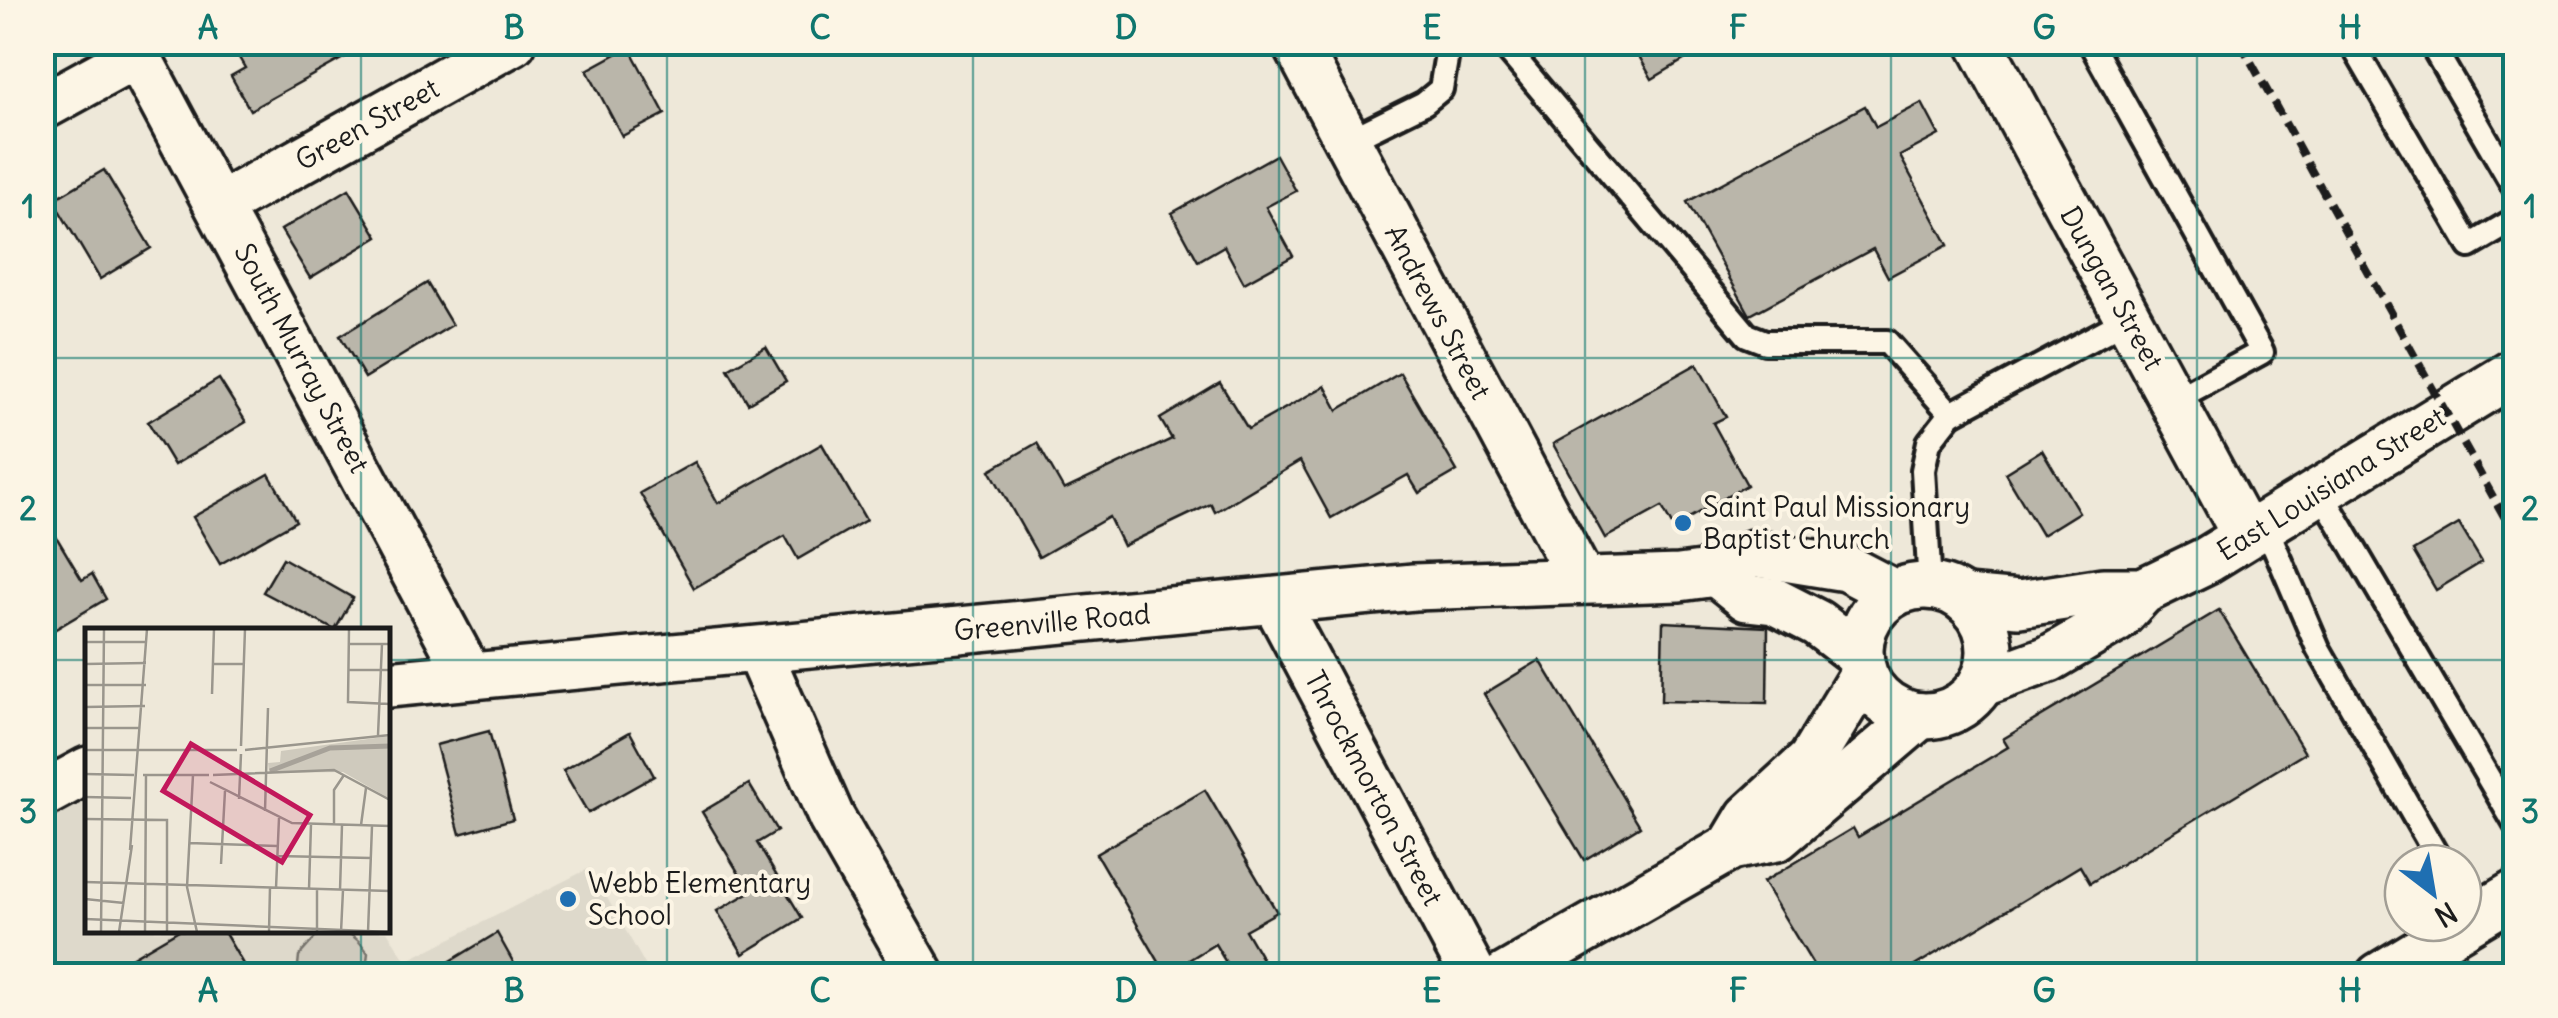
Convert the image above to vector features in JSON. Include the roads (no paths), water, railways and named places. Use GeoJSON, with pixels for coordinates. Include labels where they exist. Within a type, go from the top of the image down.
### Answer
{"type":"FeatureCollection","features":[{"type":"Feature","properties":{"kind":"street","name":"Green Street"},"geometry":{"type":"LineString","coordinates":[[221,205],[513,42]]}},
{"type":"Feature","properties":{"kind":"street","name":"Andrews Street"},"geometry":{"type":"LineString","coordinates":[[1295,42],[1582,582]]}},
{"type":"Feature","properties":{"kind":"street","name":"Dungan Street"},"geometry":{"type":"LineString","coordinates":[[1979,42],[2128,319],[2254,528]]}},
{"type":"Feature","properties":{"kind":"street","name":"South Murray Street"},"geometry":{"type":"LineString","coordinates":[[133,48],[221,205],[469,675]]}},
{"type":"Feature","properties":{"kind":"street"},"geometry":{"type":"LineString","coordinates":[[42,106],[133,48]]}},
{"type":"Feature","properties":{"kind":"street","name":"East Louisiana Street"},"geometry":{"type":"LineString","coordinates":[[1982,682],[2066,649],[2117,619],[2143,591],[2207,560],[2516,371]]}},
{"type":"Feature","properties":{"kind":"street","name":"Greenville Road"},"geometry":{"type":"LineString","coordinates":[[390,684],[1414,587],[1716,573],[1754,553],[1846,568],[1930,593]]}},
{"type":"Feature","properties":{"kind":"street"},"geometry":{"type":"LineString","coordinates":[[1716,573],[1747,598],[1774,601],[1816,622],[1861,665],[1886,704],[1920,716]]}},
{"type":"Feature","properties":{"kind":"street","name":"East Louisiana Street"},"geometry":{"type":"LineString","coordinates":[[1930,593],[2019,604],[2103,591],[2143,591]]}},
{"type":"Feature","properties":{"kind":"street"},"geometry":{"type":"LineString","coordinates":[[1505,976],[1731,847],[1777,838],[1790,830],[1920,716],[1956,708],[1982,682],[1990,665],[1987,628],[1930,593],[1868,620],[1861,665],[1812,760],[1749,817],[1731,847]]}},
{"type":"Feature","properties":{"kind":"street","name":"Throckmorton Street"},"geometry":{"type":"LineString","coordinates":[[1274,601],[1474,976]]}},
{"type":"Feature","properties":{"kind":"street"},"geometry":{"type":"LineString","coordinates":[[758,650],[831,817],[922,976]]}},
{"type":"Feature","properties":{"kind":"street"},"geometry":{"type":"LineString","coordinates":[[42,795],[85,772]]}},
{"type":"Feature","properties":{"kind":"street"},"geometry":{"type":"LineString","coordinates":[[2483,904],[2516,892]]}},
{"type":"Feature","properties":{"kind":"street"},"geometry":{"type":"LineString","coordinates":[[2379,976],[2424,943]]}},
{"type":"Feature","properties":{"kind":"lane"},"geometry":{"type":"LineString","coordinates":[[1348,141],[1424,103],[1441,89],[1449,42]]}},
{"type":"Feature","properties":{"kind":"lane"},"geometry":{"type":"LineString","coordinates":[[1501,42],[1747,335],[1765,342],[1887,342],[1951,414]]}},
{"type":"Feature","properties":{"kind":"lane"},"geometry":{"type":"LineString","coordinates":[[2090,42],[2262,352],[2174,400]]}},
{"type":"Feature","properties":{"kind":"lane"},"geometry":{"type":"LineString","coordinates":[[2370,42],[2356,50],[2470,246],[2516,219]]}},
{"type":"Feature","properties":{"kind":"lane"},"geometry":{"type":"LineString","coordinates":[[2430,42],[2516,190]]}},
{"type":"Feature","properties":{"kind":"lane"},"geometry":{"type":"LineString","coordinates":[[1930,593],[1923,470],[1928,442],[1951,414],[2128,319]]}},
{"type":"Feature","properties":{"kind":"lane"},"geometry":{"type":"LineString","coordinates":[[2318,489],[2516,825]]}},
{"type":"Feature","properties":{"kind":"lane"},"geometry":{"type":"LineString","coordinates":[[2254,528],[2430,843]]}},
{"type":"Feature","properties":{"kind":"railway"},"geometry":{"type":"LineString","coordinates":[[2240,42],[2516,538]]}},
{"type":"Feature","properties":{"kind":"place","name":"Saint Paul Missionary Baptist Church"},"geometry":{"type":"Point","coordinates":[1683,523]}},
{"type":"Feature","properties":{"kind":"place","name":"Webb Elementary School"},"geometry":{"type":"Point","coordinates":[568,899]}}]}
